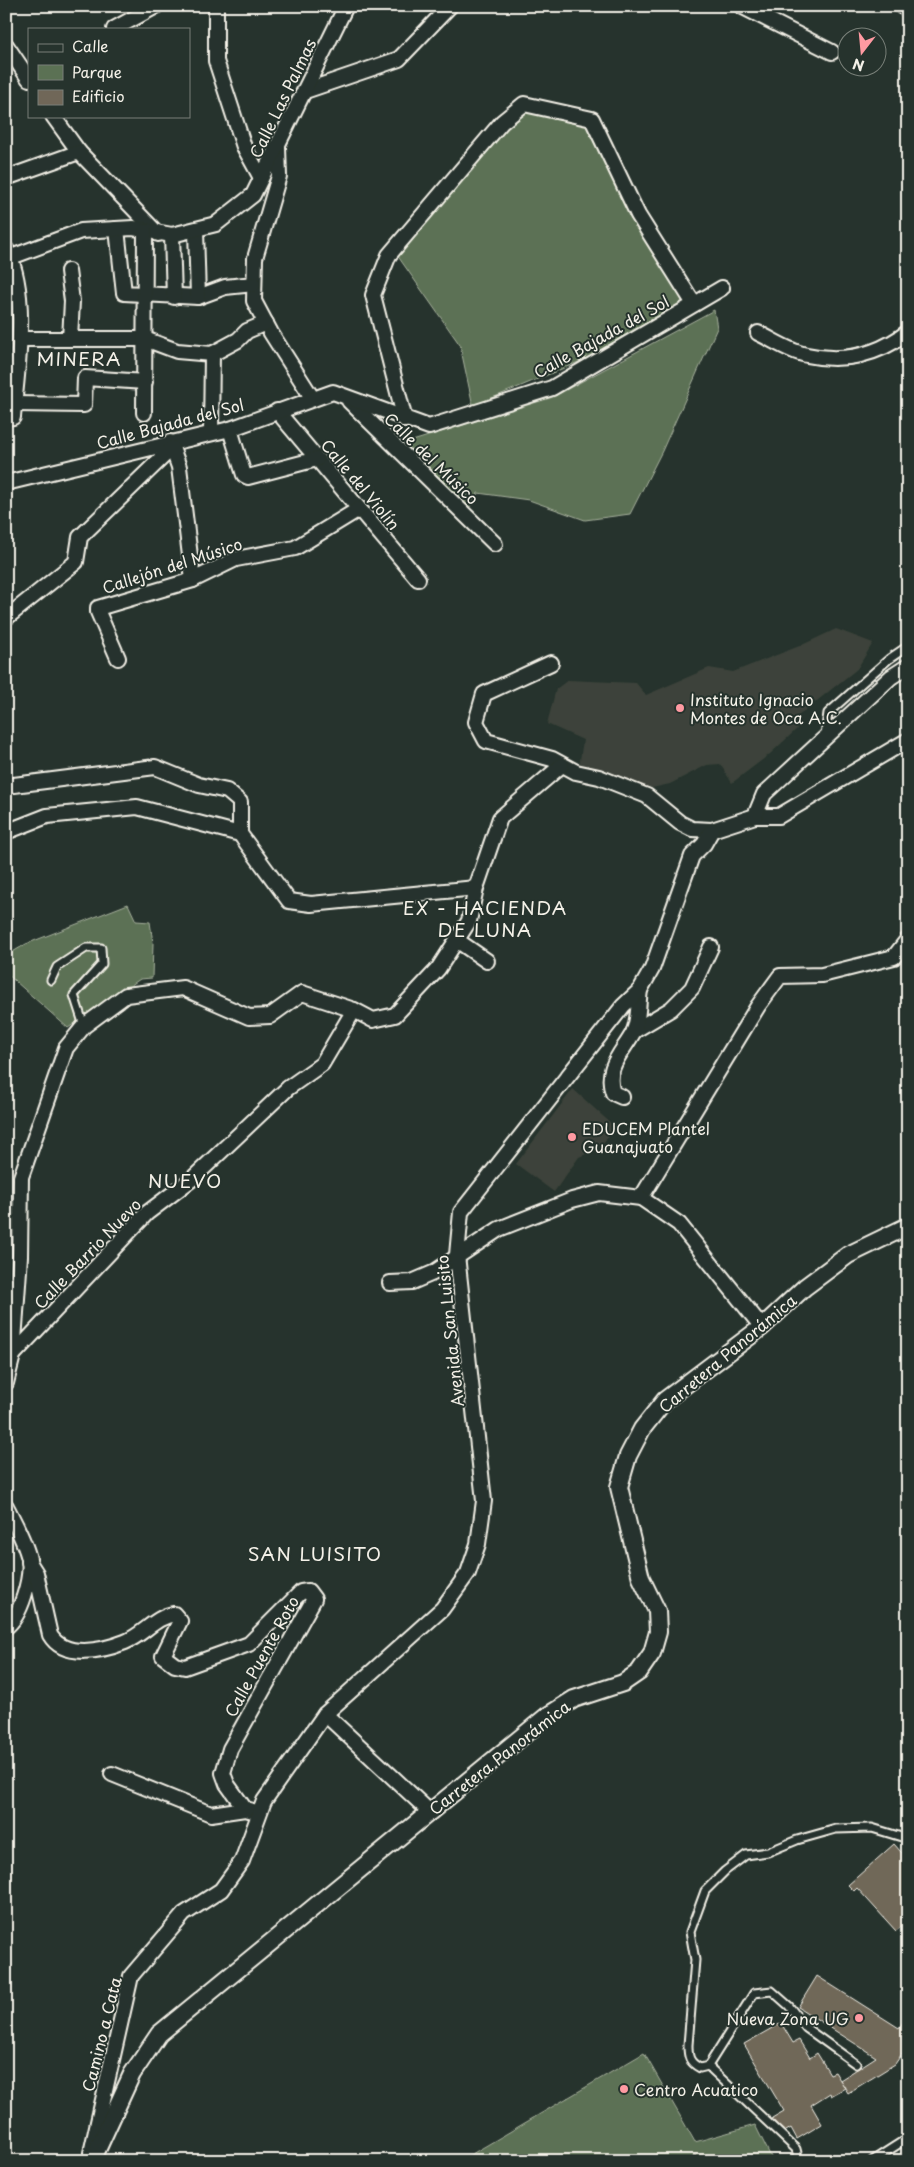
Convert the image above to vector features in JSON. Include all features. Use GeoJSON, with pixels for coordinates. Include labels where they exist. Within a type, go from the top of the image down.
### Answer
{"type":"FeatureCollection","features":[{"type":"Feature","properties":{"kind":"street"},"geometry":{"type":"LineString","coordinates":[[116,28],[156,6]]}},
{"type":"Feature","properties":{"kind":"street"},"geometry":{"type":"LineString","coordinates":[[216,6],[216,61],[244,147],[261,178]]}},
{"type":"Feature","properties":{"kind":"street","name":"Calle Las Palmas"},"geometry":{"type":"LineString","coordinates":[[8,255],[80,232],[133,228],[158,233],[196,230],[216,224],[253,194],[346,6]]}},
{"type":"Feature","properties":{"kind":"street"},"geometry":{"type":"LineString","coordinates":[[305,91],[399,59],[450,6]]}},
{"type":"Feature","properties":{"kind":"street"},"geometry":{"type":"LineString","coordinates":[[741,6],[832,52]]}},
{"type":"Feature","properties":{"kind":"street"},"geometry":{"type":"LineString","coordinates":[[901,6],[908,10]]}},
{"type":"Feature","properties":{"kind":"street"},"geometry":{"type":"LineString","coordinates":[[6,45],[28,78]]}},
{"type":"Feature","properties":{"kind":"street"},"geometry":{"type":"LineString","coordinates":[[405,420],[374,295],[389,255],[502,122],[524,104],[592,119],[638,215],[694,304]]}},
{"type":"Feature","properties":{"kind":"street"},"geometry":{"type":"LineString","coordinates":[[54,118],[79,152],[158,233],[174,297]]}},
{"type":"Feature","properties":{"kind":"street"},"geometry":{"type":"LineString","coordinates":[[278,144],[278,176],[254,258],[254,301],[313,399]]}},
{"type":"Feature","properties":{"kind":"street"},"geometry":{"type":"LineString","coordinates":[[6,178],[79,152]]}},
{"type":"Feature","properties":{"kind":"street"},"geometry":{"type":"LineString","coordinates":[[117,229],[124,293],[198,297],[225,287],[254,284]]}},
{"type":"Feature","properties":{"kind":"street"},"geometry":{"type":"LineString","coordinates":[[196,230],[198,297]]}},
{"type":"Feature","properties":{"kind":"street"},"geometry":{"type":"LineString","coordinates":[[144,413],[145,295],[158,233]]}},
{"type":"Feature","properties":{"kind":"street"},"geometry":{"type":"LineString","coordinates":[[8,255],[21,315],[20,339],[12,360],[11,413],[84,405],[85,378],[145,382]]}},
{"type":"Feature","properties":{"kind":"street"},"geometry":{"type":"LineString","coordinates":[[68,271],[72,301],[70,339]]}},
{"type":"Feature","properties":{"kind":"street","name":"Calle Bajada del Sol"},"geometry":{"type":"LineString","coordinates":[[6,483],[171,445],[230,429],[333,392],[405,420],[429,427],[552,388],[722,288]]}},
{"type":"Feature","properties":{"kind":"street"},"geometry":{"type":"LineString","coordinates":[[20,339],[145,339],[177,351],[212,354],[238,340],[247,331],[266,323]]}},
{"type":"Feature","properties":{"kind":"street"},"geometry":{"type":"LineString","coordinates":[[758,333],[806,355],[854,358],[895,342],[908,332]]}},
{"type":"Feature","properties":{"kind":"street"},"geometry":{"type":"LineString","coordinates":[[211,433],[212,354]]}},
{"type":"Feature","properties":{"kind":"street","name":"Calle del Músico"},"geometry":{"type":"LineString","coordinates":[[345,397],[495,544]]}},
{"type":"Feature","properties":{"kind":"street","name":"Calle del Violín"},"geometry":{"type":"LineString","coordinates":[[277,412],[418,579]]}},
{"type":"Feature","properties":{"kind":"street"},"geometry":{"type":"LineString","coordinates":[[230,429],[244,475],[248,477],[316,459]]}},
{"type":"Feature","properties":{"kind":"street"},"geometry":{"type":"LineString","coordinates":[[6,618],[76,562],[80,537],[171,445],[179,467],[193,580]]}},
{"type":"Feature","properties":{"kind":"street","name":"Callejón del Músico"},"geometry":{"type":"LineString","coordinates":[[118,658],[98,608],[193,580],[236,559],[295,548],[359,509]]}},
{"type":"Feature","properties":{"kind":"street"},"geometry":{"type":"LineString","coordinates":[[552,663],[484,694],[476,722],[486,741],[552,759],[562,765],[647,796],[680,824],[692,828],[712,830],[755,816],[779,816],[908,740]]}},
{"type":"Feature","properties":{"kind":"street"},"geometry":{"type":"LineString","coordinates":[[755,816],[764,794],[891,677],[908,666]]}},
{"type":"Feature","properties":{"kind":"street"},"geometry":{"type":"LineString","coordinates":[[13,1355],[20,1256],[21,1177],[66,1048],[84,1026],[126,994],[183,988],[248,1017],[270,1016],[302,993],[354,1010],[373,1020],[395,1014],[438,969],[469,922],[476,888],[500,818],[562,765]]}},
{"type":"Feature","properties":{"kind":"street"},"geometry":{"type":"LineString","coordinates":[[6,786],[155,767],[199,785],[227,792],[240,802],[240,834],[289,901],[311,904],[476,888]]}},
{"type":"Feature","properties":{"kind":"street"},"geometry":{"type":"LineString","coordinates":[[6,832],[47,816],[137,807],[240,834]]}},
{"type":"Feature","properties":{"kind":"street","name":"Avenida San Luisito"},"geometry":{"type":"LineString","coordinates":[[261,1813],[264,1800],[324,1714],[442,1609],[468,1573],[478,1544],[484,1501],[457,1255],[460,1212],[623,1006],[640,990],[652,969],[692,856],[704,844],[712,830]]}},
{"type":"Feature","properties":{"kind":"street"},"geometry":{"type":"LineString","coordinates":[[641,1198],[758,1006],[780,976],[822,974],[894,958],[908,939]]}},
{"type":"Feature","properties":{"kind":"street"},"geometry":{"type":"LineString","coordinates":[[458,941],[487,961]]}},
{"type":"Feature","properties":{"kind":"street"},"geometry":{"type":"LineString","coordinates":[[622,1097],[613,1093],[609,1081],[618,1054],[634,1031],[671,1009],[692,988],[711,947]]}},
{"type":"Feature","properties":{"kind":"street"},"geometry":{"type":"LineString","coordinates":[[634,1031],[640,990]]}},
{"type":"Feature","properties":{"kind":"street","name":"Calle Barrio Nuevo"},"geometry":{"type":"LineString","coordinates":[[6,1383],[13,1355],[147,1213],[192,1179],[288,1088],[322,1064],[354,1010]]}},
{"type":"Feature","properties":{"kind":"street"},"geometry":{"type":"LineString","coordinates":[[390,1283],[412,1282],[433,1273],[499,1228],[572,1200],[598,1193],[641,1198],[679,1224],[762,1327]]}},
{"type":"Feature","properties":{"kind":"street","name":"Carretera Panorámica"},"geometry":{"type":"LineString","coordinates":[[90,2161],[132,2074],[159,2034],[547,1716],[574,1699],[623,1683],[639,1672],[652,1653],[658,1632],[657,1611],[641,1578],[619,1487],[628,1456],[642,1429],[665,1400],[762,1327],[805,1287],[848,1255],[908,1226]]}},
{"type":"Feature","properties":{"kind":"street"},"geometry":{"type":"LineString","coordinates":[[6,1506],[29,1562],[24,1599],[13,1622],[6,1627]]}},
{"type":"Feature","properties":{"kind":"street","name":"Calle Puente Roto"},"geometry":{"type":"LineString","coordinates":[[29,1562],[36,1573],[50,1636],[55,1645],[69,1650],[86,1651],[124,1642],[152,1627],[162,1616],[174,1614],[180,1621],[163,1656],[175,1665],[186,1667],[249,1644],[300,1592],[308,1591],[314,1599],[230,1749],[223,1773],[227,1784],[245,1810]]}},
{"type":"Feature","properties":{"kind":"street"},"geometry":{"type":"LineString","coordinates":[[324,1714],[430,1812]]}},
{"type":"Feature","properties":{"kind":"street"},"geometry":{"type":"LineString","coordinates":[[112,1774],[211,1814],[245,1810],[261,1813]]}},
{"type":"Feature","properties":{"kind":"street","name":"Camino a Cata"},"geometry":{"type":"LineString","coordinates":[[90,2161],[131,1976],[184,1914],[221,1890],[242,1861],[261,1813]]}},
{"type":"Feature","properties":{"kind":"lane"},"geometry":{"type":"LineString","coordinates":[[825,738],[828,713],[889,658],[908,646]]}},
{"type":"Feature","properties":{"kind":"lane"},"geometry":{"type":"LineString","coordinates":[[51,980],[57,967],[86,948],[101,948],[102,964],[74,995],[84,1026]]}},
{"type":"Feature","properties":{"kind":"lane"},"geometry":{"type":"LineString","coordinates":[[856,2064],[806,2028],[789,2006],[772,1991],[754,1993],[708,2066],[700,2068],[692,2064],[688,2056],[688,2045],[695,1960],[690,1932],[705,1891],[725,1871],[746,1855],[768,1852],[797,1840],[836,1829],[872,1828],[908,1839]]}},
{"type":"Feature","properties":{"kind":"lane"},"geometry":{"type":"LineString","coordinates":[[708,2066],[796,2148],[799,2161]]}},
{"type":"Feature","properties":{"kind":"lane"},"geometry":{"type":"LineString","coordinates":[[872,2161],[908,2138]]}},
{"type":"Feature","properties":{"kind":"shaded area","name":"Instituto Ignacio Montes de Oca A.C."},"geometry":{"type":"Polygon","coordinates":[[[836,629],[873,643],[857,669],[793,720],[797,729],[770,754],[732,783],[720,764],[707,765],[670,784],[652,788],[579,767],[583,740],[547,724],[556,689],[568,680],[636,683],[646,695],[709,668],[733,672],[802,645],[836,629]]]}},
{"type":"Feature","properties":{"kind":"shaded area","name":"EDUCEM Plantel Guanajuato"},"geometry":{"type":"Polygon","coordinates":[[[573,1089],[615,1127],[600,1148],[579,1157],[554,1192],[516,1164],[573,1089]]]}},
{"type":"Feature","properties":{"kind":"green space"},"geometry":{"type":"Polygon","coordinates":[[[527,108],[589,122],[610,170],[633,215],[659,259],[688,302],[600,353],[473,406],[460,345],[397,255],[480,157],[527,108]]]}},
{"type":"Feature","properties":{"kind":"green space"},"geometry":{"type":"Polygon","coordinates":[[[714,310],[717,328],[662,451],[630,514],[585,520],[529,500],[478,493],[469,508],[403,444],[553,397],[714,310]]]}},
{"type":"Feature","properties":{"kind":"green space"},"geometry":{"type":"Polygon","coordinates":[[[128,904],[136,921],[150,922],[153,943],[152,978],[140,979],[68,1028],[6,973],[6,956],[26,944],[128,904]]]}},
{"type":"Feature","properties":{"kind":"green space","name":"Centro Acuatico"},"geometry":{"type":"Polygon","coordinates":[[[644,2053],[695,2142],[755,2125],[773,2161],[460,2161],[644,2053]]]}},
{"type":"Feature","properties":{"kind":"building"},"geometry":{"type":"Polygon","coordinates":[[[894,1844],[908,1860],[908,1921],[896,1931],[857,1888],[854,1891],[848,1885],[894,1844]]]}},
{"type":"Feature","properties":{"kind":"building"},"geometry":{"type":"Polygon","coordinates":[[[817,1976],[899,2028],[908,2015],[908,2045],[895,2064],[848,2093],[840,2080],[876,2057],[798,2007],[817,1976]]]}},
{"type":"Feature","properties":{"kind":"building"},"geometry":{"type":"Polygon","coordinates":[[[781,2023],[793,2043],[799,2040],[810,2058],[817,2053],[830,2074],[835,2072],[845,2088],[831,2096],[830,2093],[811,2105],[822,2124],[797,2139],[791,2128],[781,2134],[772,2118],[784,2111],[744,2044],[781,2023]]]}},
{"type":"Feature","properties":{"kind":"building"},"geometry":{"type":"Polygon","coordinates":[[[695,2155],[701,2161],[689,2161],[695,2155]]]}},
{"type":"Feature","properties":{"kind":"place","name":"Instituto Ignacio Montes de Oca A.C."},"geometry":{"type":"Point","coordinates":[680,708]}},
{"type":"Feature","properties":{"kind":"place","name":"EDUCEM Plantel Guanajuato"},"geometry":{"type":"Point","coordinates":[572,1137]}},
{"type":"Feature","properties":{"kind":"place","name":"Nueva Zona UG"},"geometry":{"type":"Point","coordinates":[859,2018]}},
{"type":"Feature","properties":{"kind":"place","name":"Centro Acuatico"},"geometry":{"type":"Point","coordinates":[624,2089]}},
{"type":"Feature","properties":{"kind":"district","name":"MINERA"},"geometry":{"type":"Point","coordinates":[79,358]}},
{"type":"Feature","properties":{"kind":"district","name":"EX - HACIENDA DE LUNA"},"geometry":{"type":"Point","coordinates":[485,918]}},
{"type":"Feature","properties":{"kind":"district","name":"NUEVO"},"geometry":{"type":"Point","coordinates":[185,1180]}},
{"type":"Feature","properties":{"kind":"district","name":"SAN LUISITO"},"geometry":{"type":"Point","coordinates":[315,1553]}}]}
